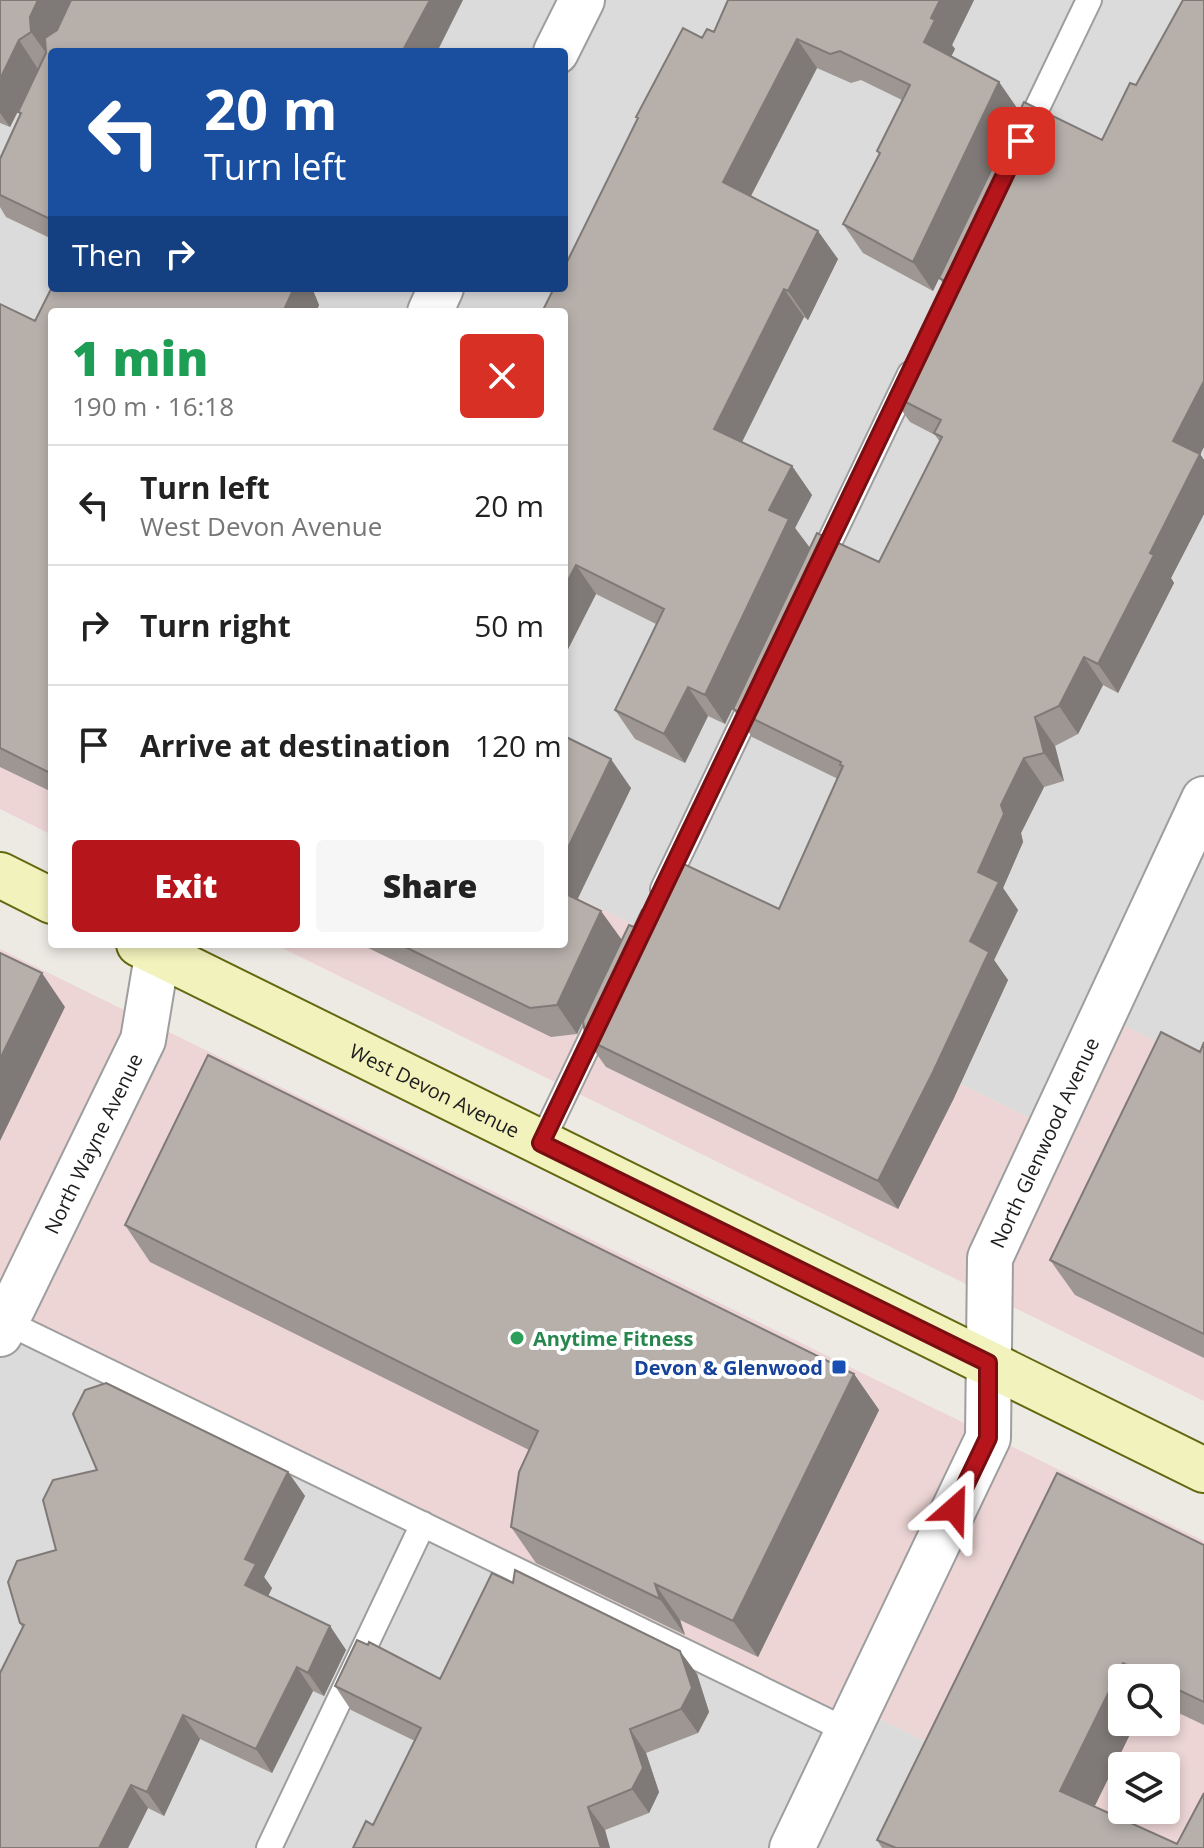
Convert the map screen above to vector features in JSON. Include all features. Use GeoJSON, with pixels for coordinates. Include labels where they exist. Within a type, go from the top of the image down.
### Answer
{"type":"FeatureCollection","features":[{"type":"Feature","properties":{"kind":"main road"},"geometry":{"type":"LineString","coordinates":[[0,875],[48,899]]}},
{"type":"Feature","properties":{"kind":"main road","name":"West Devon Avenue"},"geometry":{"type":"LineString","coordinates":[[154,948],[1204,1470]]}},
{"type":"Feature","properties":{"kind":"street"},"geometry":{"type":"LineString","coordinates":[[558,48],[582,0]]}},
{"type":"Feature","properties":{"kind":"street","name":"North Glenwood Avenue"},"geometry":{"type":"LineString","coordinates":[[792,1848],[988,1438],[990,1258],[1204,799]]}},
{"type":"Feature","properties":{"kind":"street","name":"North Wayne Avenue"},"geometry":{"type":"LineString","coordinates":[[2,1325],[143,1040],[152,948]]}},
{"type":"Feature","properties":{"kind":"lane"},"geometry":{"type":"LineString","coordinates":[[1014,157],[1089,0]]}},
{"type":"Feature","properties":{"kind":"lane"},"geometry":{"type":"LineString","coordinates":[[808,585],[918,357]]}},
{"type":"Feature","properties":{"kind":"lane"},"geometry":{"type":"LineString","coordinates":[[651,913],[767,671]]}},
{"type":"Feature","properties":{"kind":"lane"},"geometry":{"type":"LineString","coordinates":[[541,1143],[610,999]]}},
{"type":"Feature","properties":{"kind":"lane"},"geometry":{"type":"LineString","coordinates":[[2,1325],[423,1524],[848,1731]]}},
{"type":"Feature","properties":{"kind":"lane"},"geometry":{"type":"LineString","coordinates":[[269,1848],[423,1524]]}},
{"type":"Feature","properties":{"kind":"shaded area"},"geometry":{"type":"Polygon","coordinates":[[[0,0],[1204,0],[1204,1065],[1040,1123],[568,893],[568,308],[48,308],[48,335],[0,617],[0,0]]]}},
{"type":"Feature","properties":{"kind":"shaded area"},"geometry":{"type":"Polygon","coordinates":[[[0,617],[48,640],[48,833],[0,809],[0,617]]]}},
{"type":"Feature","properties":{"kind":"shaded area"},"geometry":{"type":"Polygon","coordinates":[[[568,893],[1040,1123],[1097,1012],[1204,1065],[1204,1401],[282,948],[568,948],[568,893]]]}},
{"type":"Feature","properties":{"kind":"shaded area"},"geometry":{"type":"Polygon","coordinates":[[[0,949],[1204,1541],[1204,1846],[1144,1848],[870,1714],[854,1747],[0,1327],[0,949]]]}},
{"type":"Feature","properties":{"kind":"shaded area"},"geometry":{"type":"Polygon","coordinates":[[[0,1327],[870,1714],[1144,1848],[0,1848],[0,1327]]]}},
{"type":"Feature","properties":{"kind":"building"},"geometry":{"type":"Polygon","coordinates":[[[0,0],[38,0],[30,17],[31,32],[19,40],[0,79],[0,0]]]}},
{"type":"Feature","properties":{"kind":"building"},"geometry":{"type":"Polygon","coordinates":[[[71,0],[430,0],[404,48],[48,48],[48,218],[0,195],[0,159],[46,53],[45,38],[57,30],[71,0]]]}},
{"type":"Feature","properties":{"kind":"building"},"geometry":{"type":"Polygon","coordinates":[[[728,0],[940,0],[931,18],[935,20],[924,42],[999,82],[913,262],[843,224],[880,153],[877,151],[910,85],[840,51],[830,54],[797,39],[723,182],[818,231],[788,291],[784,289],[714,429],[792,466],[769,510],[789,519],[705,695],[688,687],[664,734],[615,710],[664,609],[576,565],[568,580],[568,308],[544,308],[552,292],[568,292],[568,260],[636,117],[683,28],[702,38],[707,29],[714,32],[728,0]]]}},
{"type":"Feature","properties":{"kind":"building"},"geometry":{"type":"Polygon","coordinates":[[[1183,0],[1204,0],[1204,381],[1173,441],[1200,454],[1150,553],[1154,555],[1098,664],[1084,657],[1059,706],[1035,717],[1044,753],[1024,758],[1001,805],[1004,814],[978,872],[999,882],[970,941],[989,952],[878,1181],[586,1039],[583,1021],[629,925],[634,927],[642,910],[645,911],[669,857],[779,909],[843,766],[841,762],[733,709],[817,533],[879,562],[942,437],[934,433],[941,420],[890,394],[947,282],[939,278],[1024,102],[1102,140],[1130,83],[1136,85],[1183,0]]]}},
{"type":"Feature","properties":{"kind":"building"},"geometry":{"type":"Polygon","coordinates":[[[50,292],[292,292],[285,308],[48,308],[48,772],[0,748],[0,304],[35,321],[50,292]]]}},
{"type":"Feature","properties":{"kind":"building"},"geometry":{"type":"Polygon","coordinates":[[[568,738],[611,759],[568,848],[568,738]]]}},
{"type":"Feature","properties":{"kind":"building"},"geometry":{"type":"Polygon","coordinates":[[[568,895],[601,911],[557,1005],[530,1008],[407,948],[568,948],[568,895]]]}},
{"type":"Feature","properties":{"kind":"building"},"geometry":{"type":"Polygon","coordinates":[[[0,953],[42,973],[0,1059],[0,953]]]}},
{"type":"Feature","properties":{"kind":"building"},"geometry":{"type":"Polygon","coordinates":[[[1161,1032],[1200,1052],[1204,1042],[1204,1334],[1050,1260],[1161,1032]]]}},
{"type":"Feature","properties":{"kind":"building"},"geometry":{"type":"Polygon","coordinates":[[[208,1055],[854,1374],[733,1621],[655,1584],[660,1599],[511,1527],[519,1472],[538,1431],[125,1225],[208,1055]]]}},
{"type":"Feature","properties":{"kind":"building"},"geometry":{"type":"Polygon","coordinates":[[[106,1383],[288,1472],[245,1559],[256,1564],[245,1585],[330,1626],[308,1673],[297,1667],[256,1749],[183,1715],[147,1792],[131,1785],[99,1848],[0,1848],[0,1673],[24,1625],[20,1623],[8,1582],[17,1561],[56,1550],[43,1500],[53,1480],[97,1470],[73,1414],[85,1390],[106,1383]]]}},
{"type":"Feature","properties":{"kind":"building"},"geometry":{"type":"Polygon","coordinates":[[[1057,1473],[1204,1545],[1204,1702],[1180,1691],[1180,1664],[1108,1664],[1108,1693],[1060,1791],[1108,1813],[1108,1824],[1133,1824],[1177,1844],[1204,1793],[1204,1848],[896,1848],[877,1840],[1057,1473]]]}},
{"type":"Feature","properties":{"kind":"building"},"geometry":{"type":"Polygon","coordinates":[[[515,1570],[680,1651],[692,1688],[681,1709],[630,1729],[643,1768],[632,1789],[588,1807],[601,1848],[353,1848],[366,1821],[373,1825],[421,1728],[335,1686],[357,1640],[368,1645],[369,1642],[440,1679],[492,1573],[513,1583],[515,1570]]]}},
{"type":"Feature","properties":{"kind":"place","name":"Anytime Fitness"},"geometry":{"type":"Point","coordinates":[517,1338]}},
{"type":"Feature","properties":{"kind":"place","name":"Devon & Glenwood"},"geometry":{"type":"Point","coordinates":[839,1367]}},
{"type":"Feature","properties":{"kind":"route"},"geometry":{"type":"LineString","coordinates":[[954,1509],[988,1438],[988,1363],[541,1143],[1021,141]]}}]}
